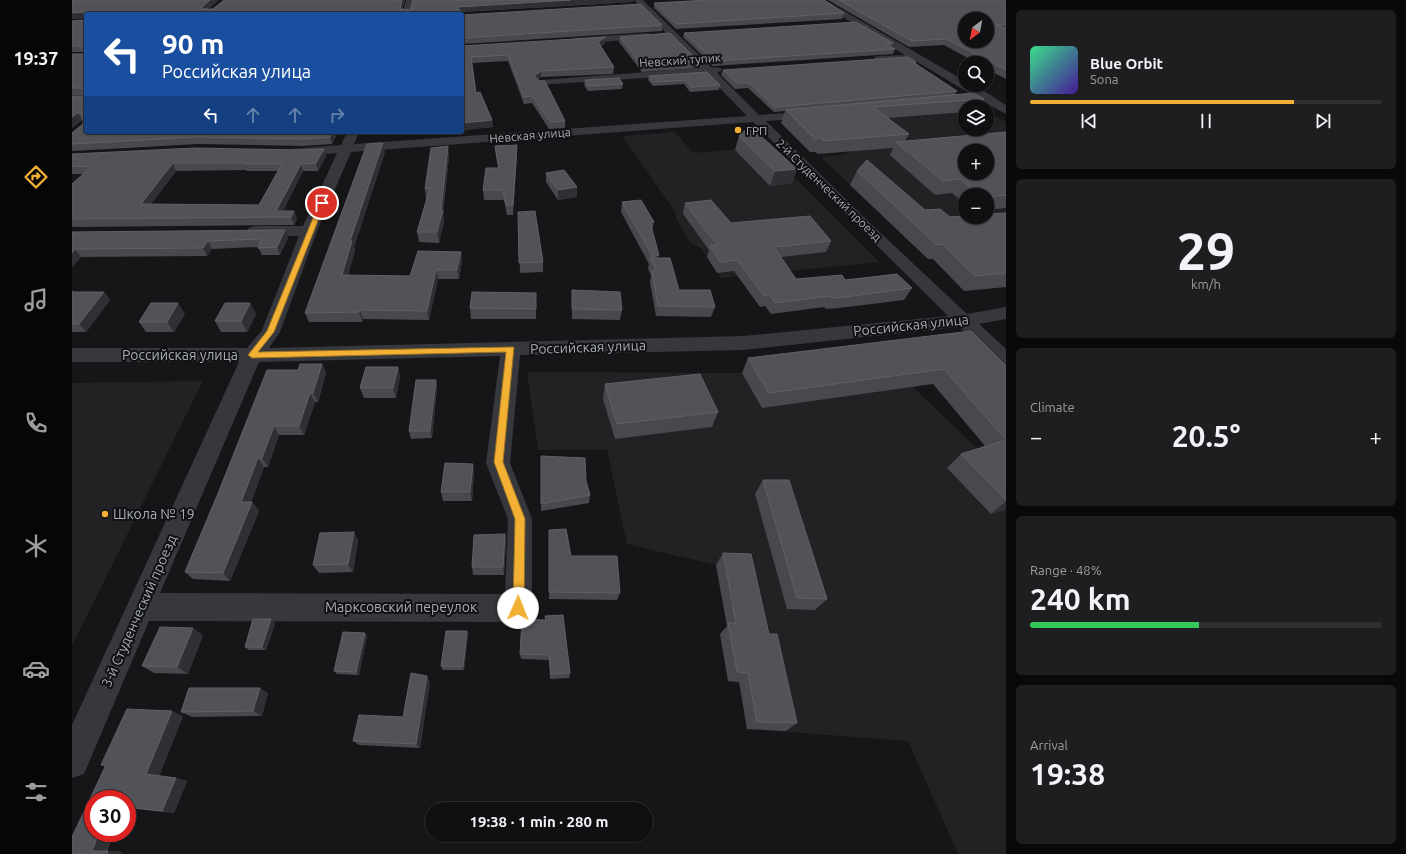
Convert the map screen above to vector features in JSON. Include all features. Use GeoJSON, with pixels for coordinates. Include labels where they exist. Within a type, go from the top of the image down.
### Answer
{"type":"FeatureCollection","features":[{"type":"Feature","properties":{"kind":"street"},"geometry":{"type":"LineString","coordinates":[[407,12],[410,0]]}},
{"type":"Feature","properties":{"kind":"street"},"geometry":{"type":"LineString","coordinates":[[819,0],[1006,110]]}},
{"type":"Feature","properties":{"kind":"street"},"geometry":{"type":"LineString","coordinates":[[636,3],[658,4]]}},
{"type":"Feature","properties":{"kind":"street","name":"2-й Студенческий проезд"},"geometry":{"type":"LineString","coordinates":[[636,3],[673,34],[755,119],[963,321],[1006,360]]}},
{"type":"Feature","properties":{"kind":"street"},"geometry":{"type":"LineString","coordinates":[[842,23],[857,22]]}},
{"type":"Feature","properties":{"kind":"street"},"geometry":{"type":"LineString","coordinates":[[564,42],[689,34]]}},
{"type":"Feature","properties":{"kind":"street"},"geometry":{"type":"LineString","coordinates":[[870,60],[916,57]]}},
{"type":"Feature","properties":{"kind":"street","name":"Невский тупик"},"geometry":{"type":"LineString","coordinates":[[541,83],[731,70]]}},
{"type":"Feature","properties":{"kind":"street"},"geometry":{"type":"LineString","coordinates":[[941,102],[987,98]]}},
{"type":"Feature","properties":{"kind":"street","name":"Невская улица"},"geometry":{"type":"LineString","coordinates":[[281,152],[304,152],[349,140],[468,141],[755,119],[825,112]]}},
{"type":"Feature","properties":{"kind":"street","name":"3-й Студенческий проезд"},"geometry":{"type":"LineString","coordinates":[[72,762],[252,355],[270,332],[309,231],[349,140]]}},
{"type":"Feature","properties":{"kind":"street"},"geometry":{"type":"LineString","coordinates":[[238,231],[309,231]]}},
{"type":"Feature","properties":{"kind":"street","name":"Российская улица"},"geometry":{"type":"LineString","coordinates":[[72,355],[252,355],[742,343],[963,321],[1006,313]]}},
{"type":"Feature","properties":{"kind":"street","name":"Марксовский переулок"},"geometry":{"type":"LineString","coordinates":[[140,607],[518,608],[520,519],[498,462],[511,349]]}},
{"type":"Feature","properties":{"kind":"shaded area"},"geometry":{"type":"Polygon","coordinates":[[[958,107],[958,136],[994,136],[994,115],[1006,122],[1006,238],[941,258],[928,259],[821,157],[840,155],[852,151],[891,112],[958,107]]]}},
{"type":"Feature","properties":{"kind":"shaded area"},"geometry":{"type":"Polygon","coordinates":[[[675,132],[693,153],[764,147],[879,262],[721,278],[701,248],[690,243],[676,218],[674,210],[622,136],[675,132]]]}},
{"type":"Feature","properties":{"kind":"shaded area"},"geometry":{"type":"Polygon","coordinates":[[[887,354],[913,387],[985,456],[1006,450],[1006,854],[958,854],[908,741],[747,729],[739,682],[728,681],[720,634],[728,634],[716,565],[627,544],[607,450],[538,450],[527,372],[742,373],[887,354]]]}},
{"type":"Feature","properties":{"kind":"shaded area","name":"Школа № 19"},"geometry":{"type":"Polygon","coordinates":[[[203,381],[72,646],[72,383],[203,381]]]}},
{"type":"Feature","properties":{"kind":"building"},"geometry":{"type":"Polygon","coordinates":[[[72,0],[210,0],[202,7],[202,9],[213,9],[224,0],[402,0],[400,9],[410,10],[413,0],[571,0],[458,7],[457,8],[460,12],[72,13],[72,0]]]}},
{"type":"Feature","properties":{"kind":"building"},"geometry":{"type":"Polygon","coordinates":[[[709,0],[824,0],[844,13],[676,24],[654,3],[709,0]]]}},
{"type":"Feature","properties":{"kind":"building"},"geometry":{"type":"Polygon","coordinates":[[[839,0],[1006,0],[1006,24],[996,25],[1006,29],[1006,70],[994,64],[994,56],[979,56],[964,48],[994,48],[994,12],[958,12],[958,45],[947,39],[912,41],[839,0]]]}},
{"type":"Feature","properties":{"kind":"building"},"geometry":{"type":"Polygon","coordinates":[[[641,4],[662,25],[464,38],[464,15],[641,4]]]}},
{"type":"Feature","properties":{"kind":"building"},"geometry":{"type":"Polygon","coordinates":[[[84,20],[84,46],[72,46],[72,21],[84,20]]]}},
{"type":"Feature","properties":{"kind":"building"},"geometry":{"type":"Polygon","coordinates":[[[856,22],[893,43],[886,44],[895,49],[714,61],[684,33],[856,22]]]}},
{"type":"Feature","properties":{"kind":"building"},"geometry":{"type":"Polygon","coordinates":[[[670,33],[699,62],[642,66],[620,37],[670,33]]]}},
{"type":"Feature","properties":{"kind":"building"},"geometry":{"type":"Polygon","coordinates":[[[606,37],[598,42],[614,67],[541,71],[534,76],[540,81],[545,81],[565,121],[550,122],[532,96],[524,97],[508,55],[471,57],[476,93],[480,92],[492,120],[464,123],[464,46],[606,37]]]}},
{"type":"Feature","properties":{"kind":"building"},"geometry":{"type":"Polygon","coordinates":[[[72,54],[84,54],[84,134],[331,134],[330,137],[302,139],[195,137],[72,144],[72,133],[83,124],[83,113],[78,113],[72,117],[72,96],[83,96],[83,88],[72,88],[72,54]]]}},
{"type":"Feature","properties":{"kind":"building"},"geometry":{"type":"Polygon","coordinates":[[[908,57],[916,62],[913,62],[957,91],[775,107],[749,83],[737,83],[723,70],[908,57]]]}},
{"type":"Feature","properties":{"kind":"building"},"geometry":{"type":"Polygon","coordinates":[[[707,72],[720,85],[691,87],[685,80],[653,82],[649,76],[707,72]]]}},
{"type":"Feature","properties":{"kind":"building"},"geometry":{"type":"Polygon","coordinates":[[[619,78],[623,84],[588,86],[585,80],[619,78]]]}},
{"type":"Feature","properties":{"kind":"building"},"geometry":{"type":"Polygon","coordinates":[[[974,93],[984,99],[873,107],[909,134],[823,141],[821,138],[815,139],[786,110],[974,93]]]}},
{"type":"Feature","properties":{"kind":"building"},"geometry":{"type":"Polygon","coordinates":[[[750,126],[797,169],[775,171],[739,136],[750,126]]]}},
{"type":"Feature","properties":{"kind":"building"},"geometry":{"type":"Polygon","coordinates":[[[1006,132],[1006,195],[994,196],[994,188],[971,188],[961,180],[994,180],[994,144],[958,144],[958,179],[943,181],[896,142],[962,136],[994,136],[994,133],[1006,132]]]}},
{"type":"Feature","properties":{"kind":"building"},"geometry":{"type":"Polygon","coordinates":[[[383,143],[350,241],[352,241],[342,275],[410,276],[418,251],[461,252],[457,270],[436,270],[427,311],[360,310],[359,312],[305,313],[367,144],[383,143]]]}},
{"type":"Feature","properties":{"kind":"building"},"geometry":{"type":"Polygon","coordinates":[[[517,145],[513,205],[506,205],[503,190],[483,190],[486,168],[499,168],[495,146],[517,145]]]}},
{"type":"Feature","properties":{"kind":"building"},"geometry":{"type":"Polygon","coordinates":[[[448,146],[441,211],[443,211],[437,232],[417,232],[430,188],[425,189],[431,148],[448,146]]]}},
{"type":"Feature","properties":{"kind":"building"},"geometry":{"type":"Polygon","coordinates":[[[195,148],[324,149],[316,163],[301,164],[276,211],[294,211],[291,217],[72,219],[72,184],[91,167],[72,166],[72,154],[195,148]],[[173,163],[141,204],[259,205],[282,164],[244,164],[245,163],[173,163]]]}},
{"type":"Feature","properties":{"kind":"building"},"geometry":{"type":"Polygon","coordinates":[[[867,160],[925,210],[940,209],[950,217],[958,216],[958,224],[994,224],[994,214],[1006,213],[1006,273],[975,276],[942,244],[937,245],[857,171],[867,160]]]}},
{"type":"Feature","properties":{"kind":"building"},"geometry":{"type":"Polygon","coordinates":[[[564,170],[577,187],[558,190],[546,173],[564,170]]]}},
{"type":"Feature","properties":{"kind":"building"},"geometry":{"type":"Polygon","coordinates":[[[641,200],[654,222],[650,222],[659,255],[653,257],[622,202],[641,200]]]}},
{"type":"Feature","properties":{"kind":"building"},"geometry":{"type":"Polygon","coordinates":[[[711,200],[731,223],[810,216],[831,241],[774,247],[796,279],[842,275],[845,280],[897,274],[912,288],[845,297],[831,298],[830,296],[775,303],[769,295],[764,296],[737,260],[720,262],[710,246],[717,245],[685,203],[711,200]]]}},
{"type":"Feature","properties":{"kind":"building"},"geometry":{"type":"Polygon","coordinates":[[[535,211],[543,262],[519,263],[518,212],[535,211]]]}},
{"type":"Feature","properties":{"kind":"building"},"geometry":{"type":"Polygon","coordinates":[[[285,230],[277,247],[258,248],[262,239],[208,241],[203,248],[75,249],[72,253],[72,232],[285,230]]]}},
{"type":"Feature","properties":{"kind":"building"},"geometry":{"type":"Polygon","coordinates":[[[650,258],[670,258],[679,290],[710,290],[715,307],[658,306],[652,271],[656,269],[650,258]]]}},
{"type":"Feature","properties":{"kind":"building"},"geometry":{"type":"Polygon","coordinates":[[[572,290],[620,292],[622,310],[572,309],[572,290]]]}},
{"type":"Feature","properties":{"kind":"building"},"geometry":{"type":"Polygon","coordinates":[[[72,292],[104,292],[79,324],[72,324],[72,292]]]}},
{"type":"Feature","properties":{"kind":"building"},"geometry":{"type":"Polygon","coordinates":[[[472,292],[536,293],[536,309],[470,308],[472,292]]]}},
{"type":"Feature","properties":{"kind":"building"},"geometry":{"type":"Polygon","coordinates":[[[151,303],[178,303],[167,322],[139,322],[151,303]]]}},
{"type":"Feature","properties":{"kind":"building"},"geometry":{"type":"Polygon","coordinates":[[[225,303],[250,303],[241,321],[215,321],[225,303]]]}},
{"type":"Feature","properties":{"kind":"building"},"geometry":{"type":"Polygon","coordinates":[[[971,331],[1006,366],[1006,440],[944,369],[769,393],[748,358],[971,331]]]}},
{"type":"Feature","properties":{"kind":"building"},"geometry":{"type":"Polygon","coordinates":[[[300,364],[322,364],[313,393],[310,393],[299,426],[274,426],[262,458],[258,458],[241,502],[252,502],[223,573],[185,572],[267,370],[298,370],[300,364]]]}},
{"type":"Feature","properties":{"kind":"building"},"geometry":{"type":"Polygon","coordinates":[[[366,367],[398,367],[393,388],[360,388],[366,367]]]}},
{"type":"Feature","properties":{"kind":"building"},"geometry":{"type":"Polygon","coordinates":[[[700,374],[718,412],[617,424],[605,384],[700,374]]]}},
{"type":"Feature","properties":{"kind":"building"},"geometry":{"type":"Polygon","coordinates":[[[416,380],[436,380],[430,431],[409,431],[416,380]]]}},
{"type":"Feature","properties":{"kind":"building"},"geometry":{"type":"Polygon","coordinates":[[[1006,440],[1006,500],[961,454],[1006,440]]]}},
{"type":"Feature","properties":{"kind":"building"},"geometry":{"type":"Polygon","coordinates":[[[541,456],[585,458],[586,481],[590,495],[541,504],[541,456]]]}},
{"type":"Feature","properties":{"kind":"building"},"geometry":{"type":"Polygon","coordinates":[[[445,463],[473,464],[470,492],[441,492],[445,463]]]}},
{"type":"Feature","properties":{"kind":"building"},"geometry":{"type":"Polygon","coordinates":[[[763,480],[789,480],[827,599],[797,598],[763,480]]]}},
{"type":"Feature","properties":{"kind":"building"},"geometry":{"type":"Polygon","coordinates":[[[566,529],[571,556],[617,556],[620,593],[549,592],[549,530],[566,529]]]}},
{"type":"Feature","properties":{"kind":"building"},"geometry":{"type":"Polygon","coordinates":[[[354,532],[348,564],[313,565],[320,533],[354,532]]]}},
{"type":"Feature","properties":{"kind":"building"},"geometry":{"type":"Polygon","coordinates":[[[505,534],[503,567],[472,567],[474,535],[505,534]]]}},
{"type":"Feature","properties":{"kind":"building"},"geometry":{"type":"Polygon","coordinates":[[[723,553],[751,554],[769,634],[777,634],[797,723],[757,722],[748,673],[737,672],[728,623],[736,623],[723,553]]]}},
{"type":"Feature","properties":{"kind":"building"},"geometry":{"type":"Polygon","coordinates":[[[563,615],[570,673],[551,674],[549,655],[520,654],[522,619],[546,620],[545,616],[563,615]]]}},
{"type":"Feature","properties":{"kind":"building"},"geometry":{"type":"Polygon","coordinates":[[[253,619],[271,619],[262,647],[245,647],[253,619]]]}},
{"type":"Feature","properties":{"kind":"building"},"geometry":{"type":"Polygon","coordinates":[[[160,627],[193,628],[177,667],[142,666],[160,627]]]}},
{"type":"Feature","properties":{"kind":"building"},"geometry":{"type":"Polygon","coordinates":[[[446,631],[467,631],[463,667],[441,666],[446,631]]]}},
{"type":"Feature","properties":{"kind":"building"},"geometry":{"type":"Polygon","coordinates":[[[343,632],[365,633],[356,672],[334,671],[343,632]]]}},
{"type":"Feature","properties":{"kind":"building"},"geometry":{"type":"Polygon","coordinates":[[[411,673],[427,676],[416,744],[353,741],[359,715],[403,717],[411,673]]]}},
{"type":"Feature","properties":{"kind":"building"},"geometry":{"type":"Polygon","coordinates":[[[189,688],[260,688],[253,711],[181,712],[189,688]]]}},
{"type":"Feature","properties":{"kind":"building"},"geometry":{"type":"Polygon","coordinates":[[[127,709],[172,711],[146,774],[176,778],[162,811],[136,808],[136,790],[94,790],[106,765],[101,765],[127,709]]]}},
{"type":"Feature","properties":{"kind":"building"},"geometry":{"type":"Polygon","coordinates":[[[84,812],[84,842],[96,842],[92,851],[108,851],[107,854],[72,854],[72,837],[84,812]]]}},
{"type":"Feature","properties":{"kind":"place","name":"ГРП"},"geometry":{"type":"Point","coordinates":[738,130]}},
{"type":"Feature","properties":{"kind":"place","name":"Школа № 19"},"geometry":{"type":"Point","coordinates":[105,514]}},
{"type":"Feature","properties":{"kind":"route"},"geometry":{"type":"LineString","coordinates":[[322,203],[309,231],[270,332],[252,355],[511,349],[498,462],[520,519],[518,608]]}}]}
